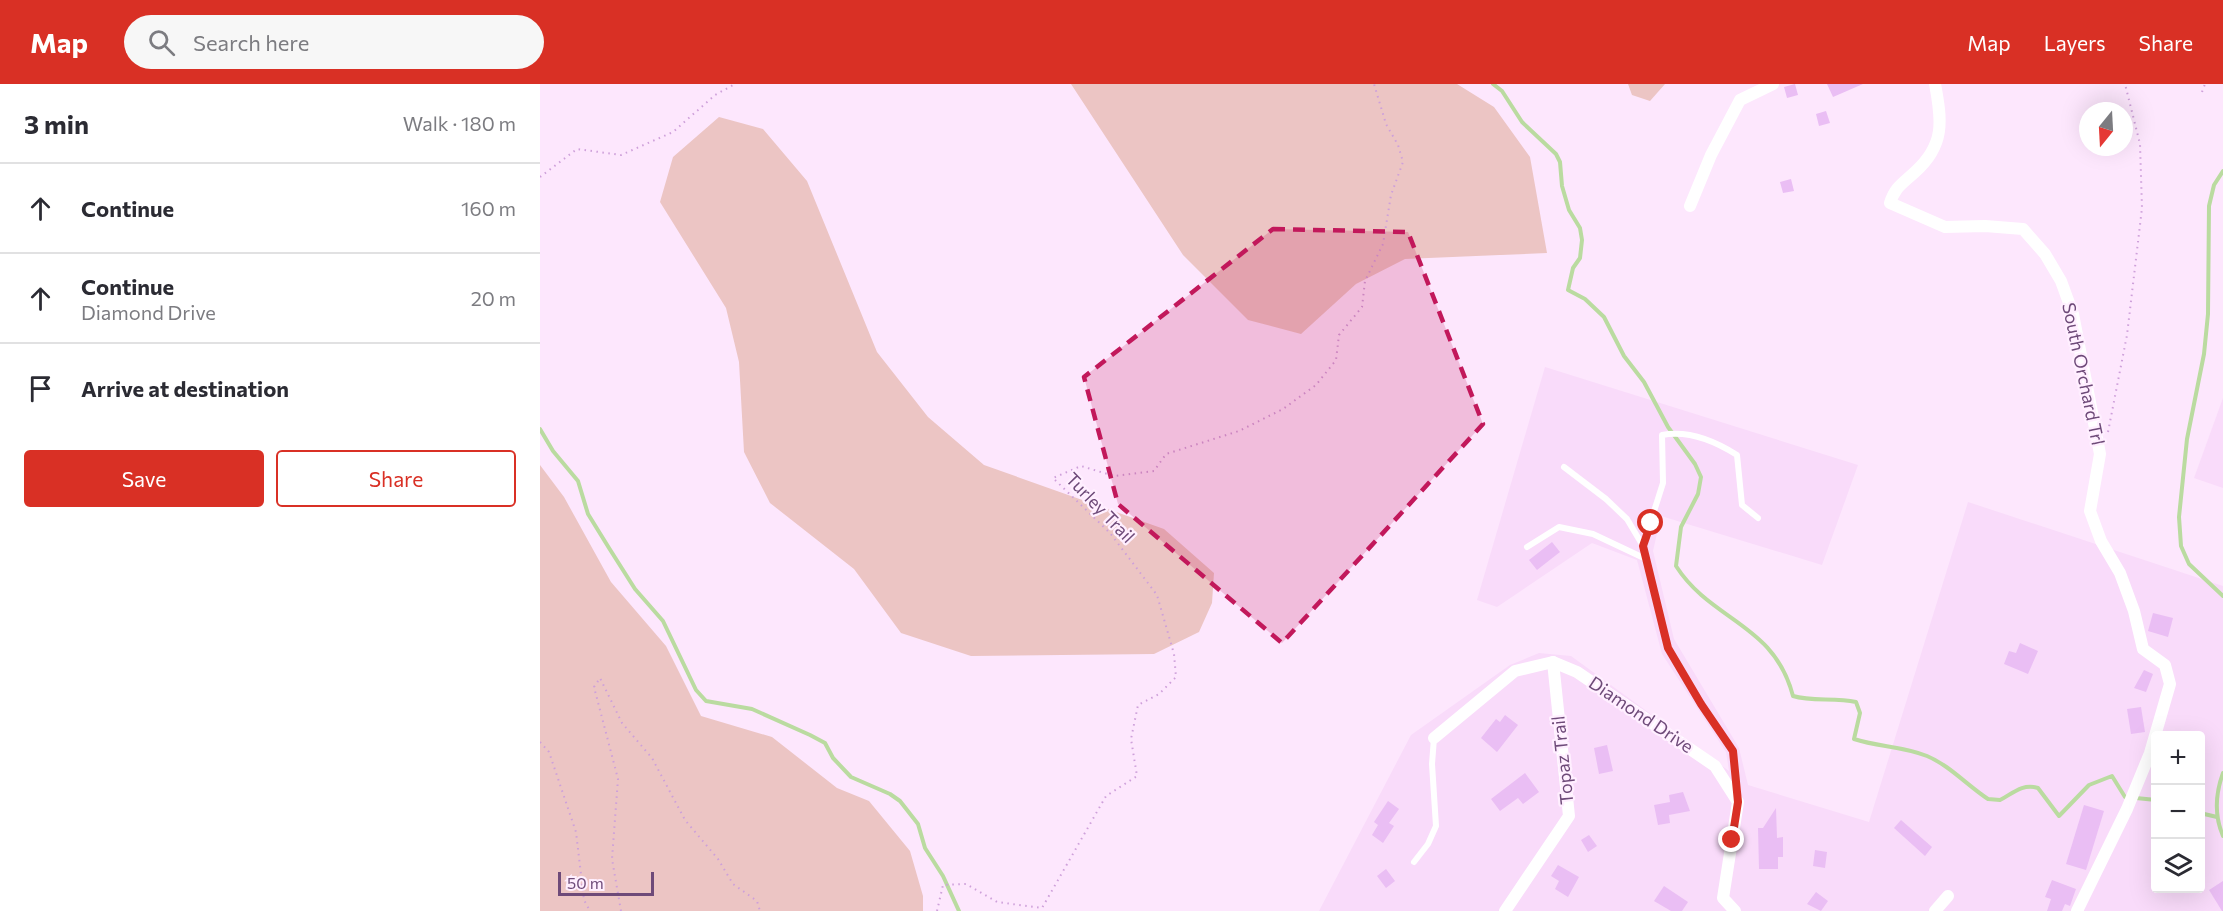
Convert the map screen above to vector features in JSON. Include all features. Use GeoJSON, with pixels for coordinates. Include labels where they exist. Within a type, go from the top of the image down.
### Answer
{"type":"FeatureCollection","features":[{"type":"Feature","properties":{"kind":"street"},"geometry":{"type":"LineString","coordinates":[[1689,206],[1711,155],[1740,100],[1773,84]]}},
{"type":"Feature","properties":{"kind":"street","name":"South Orchard Trl"},"geometry":{"type":"LineString","coordinates":[[1935,84],[1939,103],[1940,142],[1916,171],[1895,188],[1890,204],[1945,227],[1985,226],[2023,230],[2045,254],[2061,281],[2073,314],[2100,454],[2090,511],[2102,541],[2120,573],[2134,611],[2143,649],[2165,665],[2170,684],[2150,753],[2127,809],[2077,911]]}},
{"type":"Feature","properties":{"kind":"street"},"geometry":{"type":"LineString","coordinates":[[1434,738],[1515,671],[1553,662]]}},
{"type":"Feature","properties":{"kind":"street","name":"Diamond Drive"},"geometry":{"type":"LineString","coordinates":[[1553,662],[1577,672],[1715,766],[1738,802]]}},
{"type":"Feature","properties":{"kind":"street","name":"Topaz Trail"},"geometry":{"type":"LineString","coordinates":[[1505,911],[1569,816],[1553,662]]}},
{"type":"Feature","properties":{"kind":"street"},"geometry":{"type":"LineString","coordinates":[[1735,911],[1724,898],[1738,802]]}},
{"type":"Feature","properties":{"kind":"street"},"geometry":{"type":"LineString","coordinates":[[1935,911],[1948,896]]}},
{"type":"Feature","properties":{"kind":"lane"},"geometry":{"type":"LineString","coordinates":[[1643,546],[1663,483],[1662,435],[1680,432],[1723,446],[1737,455],[1742,505],[1758,518]]}},
{"type":"Feature","properties":{"kind":"lane"},"geometry":{"type":"LineString","coordinates":[[1564,467],[1627,519],[1643,546],[1668,648],[1701,704],[1733,751],[1738,802]]}},
{"type":"Feature","properties":{"kind":"lane"},"geometry":{"type":"LineString","coordinates":[[1527,547],[1559,527],[1593,534],[1646,558]]}},
{"type":"Feature","properties":{"kind":"lane"},"geometry":{"type":"LineString","coordinates":[[1414,862],[1428,843],[1436,826],[1432,764],[1434,738]]}},
{"type":"Feature","properties":{"kind":"path"},"geometry":{"type":"LineString","coordinates":[[540,177],[577,149],[621,155],[673,132],[715,95],[735,84]]}},
{"type":"Feature","properties":{"kind":"path","name":"Turley Trail"},"geometry":{"type":"LineString","coordinates":[[937,911],[943,885],[966,884],[997,902],[1042,908],[1106,795],[1137,776],[1131,739],[1138,705],[1159,694],[1176,677],[1174,654],[1157,595],[1110,533],[1053,478],[1081,466],[1114,476],[1154,471],[1166,454],[1239,431],[1283,409],[1316,385],[1330,368],[1336,360],[1339,335],[1362,307],[1365,281],[1383,244],[1392,195],[1403,162],[1398,145],[1386,124],[1374,84]]}},
{"type":"Feature","properties":{"kind":"path"},"geometry":{"type":"LineString","coordinates":[[2108,433],[2127,335],[2142,208],[2140,144],[2125,84]]}},
{"type":"Feature","properties":{"kind":"path"},"geometry":{"type":"LineString","coordinates":[[2202,92],[2205,84]]}},
{"type":"Feature","properties":{"kind":"path"},"geometry":{"type":"LineString","coordinates":[[621,911],[612,859],[618,779],[594,687],[600,678],[622,723],[652,758],[686,820],[718,859],[733,884],[757,901],[760,911]]}},
{"type":"Feature","properties":{"kind":"path"},"geometry":{"type":"LineString","coordinates":[[540,742],[549,753],[576,832],[584,900],[590,911]]}},
{"type":"Feature","properties":{"kind":"highlighted area"},"geometry":{"type":"Polygon","coordinates":[[[1273,229],[1408,232],[1483,424],[1282,643],[1118,504],[1084,377],[1273,229]]]}},
{"type":"Feature","properties":{"kind":"shaded area"},"geometry":{"type":"Polygon","coordinates":[[[1071,84],[1457,84],[1494,107],[1530,157],[1547,253],[1405,259],[1356,284],[1301,334],[1248,320],[1183,255],[1071,84]]]}},
{"type":"Feature","properties":{"kind":"shaded area"},"geometry":{"type":"Polygon","coordinates":[[[1628,84],[1665,84],[1650,101],[1632,95],[1628,84]]]}},
{"type":"Feature","properties":{"kind":"shaded area"},"geometry":{"type":"Polygon","coordinates":[[[719,117],[763,129],[807,181],[877,352],[928,417],[984,465],[1164,529],[1214,573],[1212,603],[1199,632],[1154,654],[971,656],[901,633],[854,569],[770,503],[744,452],[739,362],[726,308],[660,202],[673,157],[719,117]]]}},
{"type":"Feature","properties":{"kind":"shaded area"},"geometry":{"type":"Polygon","coordinates":[[[1545,367],[1858,465],[1822,565],[1661,516],[1653,551],[1674,639],[1739,748],[1748,785],[1869,822],[1968,502],[2223,586],[2223,911],[1319,911],[1411,735],[1510,665],[1539,653],[1571,656],[1729,771],[1726,752],[1662,654],[1637,560],[1592,543],[1497,607],[1477,600],[1545,367]]]}},
{"type":"Feature","properties":{"kind":"shaded area"},"geometry":{"type":"Polygon","coordinates":[[[2223,398],[2223,488],[2194,478],[2223,398]]]}},
{"type":"Feature","properties":{"kind":"shaded area"},"geometry":{"type":"Polygon","coordinates":[[[540,465],[564,497],[611,582],[666,646],[701,716],[772,737],[837,788],[869,801],[910,851],[923,896],[923,911],[540,911],[540,465]]]}},
{"type":"Feature","properties":{"kind":"building"},"geometry":{"type":"Polygon","coordinates":[[[1795,84],[1798,95],[1787,98],[1784,87],[1795,84]]]}},
{"type":"Feature","properties":{"kind":"building"},"geometry":{"type":"Polygon","coordinates":[[[1827,84],[1863,84],[1833,97],[1827,84]]]}},
{"type":"Feature","properties":{"kind":"building"},"geometry":{"type":"Polygon","coordinates":[[[1826,111],[1830,123],[1819,126],[1816,114],[1826,111]]]}},
{"type":"Feature","properties":{"kind":"building"},"geometry":{"type":"Polygon","coordinates":[[[1791,179],[1794,191],[1783,193],[1780,182],[1791,179]]]}},
{"type":"Feature","properties":{"kind":"building"},"geometry":{"type":"Polygon","coordinates":[[[1552,542],[1560,552],[1537,570],[1529,560],[1552,542]]]}},
{"type":"Feature","properties":{"kind":"building"},"geometry":{"type":"Polygon","coordinates":[[[2153,613],[2173,618],[2168,637],[2148,631],[2153,613]]]}},
{"type":"Feature","properties":{"kind":"building"},"geometry":{"type":"Polygon","coordinates":[[[2020,643],[2038,651],[2028,674],[2004,664],[2009,651],[2016,653],[2020,643]]]}},
{"type":"Feature","properties":{"kind":"building"},"geometry":{"type":"Polygon","coordinates":[[[2144,670],[2153,674],[2146,692],[2134,688],[2144,670]]]}},
{"type":"Feature","properties":{"kind":"building"},"geometry":{"type":"Polygon","coordinates":[[[2141,707],[2145,732],[2131,734],[2127,709],[2141,707]]]}},
{"type":"Feature","properties":{"kind":"building"},"geometry":{"type":"Polygon","coordinates":[[[1505,715],[1518,725],[1497,752],[1481,738],[1496,719],[1500,722],[1505,715]]]}},
{"type":"Feature","properties":{"kind":"building"},"geometry":{"type":"Polygon","coordinates":[[[1607,745],[1613,771],[1599,774],[1594,748],[1607,745]]]}},
{"type":"Feature","properties":{"kind":"building"},"geometry":{"type":"Polygon","coordinates":[[[1525,773],[1539,792],[1523,804],[1518,798],[1500,811],[1491,799],[1525,773]]]}},
{"type":"Feature","properties":{"kind":"building"},"geometry":{"type":"Polygon","coordinates":[[[1683,792],[1690,811],[1669,815],[1670,823],[1658,825],[1654,805],[1670,802],[1669,795],[1683,792]]]}},
{"type":"Feature","properties":{"kind":"building"},"geometry":{"type":"Polygon","coordinates":[[[1388,801],[1399,809],[1389,823],[1394,826],[1383,843],[1372,835],[1378,825],[1374,822],[1388,801]]]}},
{"type":"Feature","properties":{"kind":"building"},"geometry":{"type":"Polygon","coordinates":[[[2084,805],[2104,811],[2086,870],[2066,864],[2084,805]]]}},
{"type":"Feature","properties":{"kind":"building"},"geometry":{"type":"Polygon","coordinates":[[[1776,808],[1777,838],[1783,837],[1783,857],[1778,857],[1778,869],[1759,869],[1758,828],[1763,828],[1776,808]]]}},
{"type":"Feature","properties":{"kind":"building"},"geometry":{"type":"Polygon","coordinates":[[[1901,820],[1932,847],[1925,856],[1894,828],[1901,820]]]}},
{"type":"Feature","properties":{"kind":"building"},"geometry":{"type":"Polygon","coordinates":[[[1589,835],[1597,846],[1588,852],[1581,840],[1589,835]]]}},
{"type":"Feature","properties":{"kind":"building"},"geometry":{"type":"Polygon","coordinates":[[[1815,850],[1827,852],[1825,868],[1813,866],[1815,850]]]}},
{"type":"Feature","properties":{"kind":"building"},"geometry":{"type":"Polygon","coordinates":[[[1558,865],[1579,877],[1568,897],[1555,889],[1559,881],[1551,876],[1558,865]]]}},
{"type":"Feature","properties":{"kind":"building"},"geometry":{"type":"Polygon","coordinates":[[[1386,869],[1395,881],[1386,888],[1377,876],[1386,869]]]}},
{"type":"Feature","properties":{"kind":"building"},"geometry":{"type":"Polygon","coordinates":[[[2052,880],[2076,889],[2070,906],[2065,904],[2062,911],[2047,911],[2051,899],[2045,897],[2052,880]]]}},
{"type":"Feature","properties":{"kind":"building"},"geometry":{"type":"Polygon","coordinates":[[[2223,881],[2223,911],[2222,911],[2209,890],[2223,881]]]}},
{"type":"Feature","properties":{"kind":"building"},"geometry":{"type":"Polygon","coordinates":[[[1664,886],[1688,902],[1682,911],[1671,911],[1654,901],[1664,886]]]}},
{"type":"Feature","properties":{"kind":"building"},"geometry":{"type":"Polygon","coordinates":[[[1816,892],[1828,901],[1821,911],[1807,904],[1816,892]]]}},
{"type":"Feature","properties":{"kind":"waterway"},"geometry":{"type":"LineString","coordinates":[[1493,84],[1502,91],[1522,122],[1556,154],[1560,162],[1562,186],[1569,210],[1580,228],[1582,240],[1580,258],[1573,268],[1568,290],[1585,299],[1604,317],[1624,356],[1644,382],[1668,427],[1695,464],[1701,477],[1698,494],[1681,527],[1676,566],[1691,585],[1757,638],[1772,653],[1784,672],[1793,696],[1856,702],[1860,713],[1854,739],[1927,756],[1943,765],[1988,799],[2000,800],[2022,788],[2038,788],[2059,816],[2089,785],[2112,776],[2125,797],[2128,797]]}},
{"type":"Feature","properties":{"kind":"waterway"},"geometry":{"type":"LineString","coordinates":[[2223,171],[2214,185],[2209,206],[2208,314],[2204,354],[2187,439],[2179,517],[2181,546],[2189,564],[2223,596]]}},
{"type":"Feature","properties":{"kind":"waterway"},"geometry":{"type":"LineString","coordinates":[[540,429],[553,451],[578,481],[588,514],[635,589],[663,621],[696,690],[706,701],[752,709],[825,743],[833,758],[851,777],[890,794],[900,801],[918,824],[925,848],[943,876],[959,911]]}},
{"type":"Feature","properties":{"kind":"waterway"},"geometry":{"type":"LineString","coordinates":[[2223,773],[2218,789],[2217,805],[2218,820],[2223,836]]}},
{"type":"Feature","properties":{"kind":"waterway"},"geometry":{"type":"LineString","coordinates":[[2136,798],[2151,800]]}},
{"type":"Feature","properties":{"kind":"waterway"},"geometry":{"type":"LineString","coordinates":[[2205,814],[2217,817]]}},
{"type":"Feature","properties":{"kind":"route"},"geometry":{"type":"LineString","coordinates":[[1651,523],[1643,546],[1668,648],[1701,704],[1733,751],[1738,802],[1732,840]]}}]}
